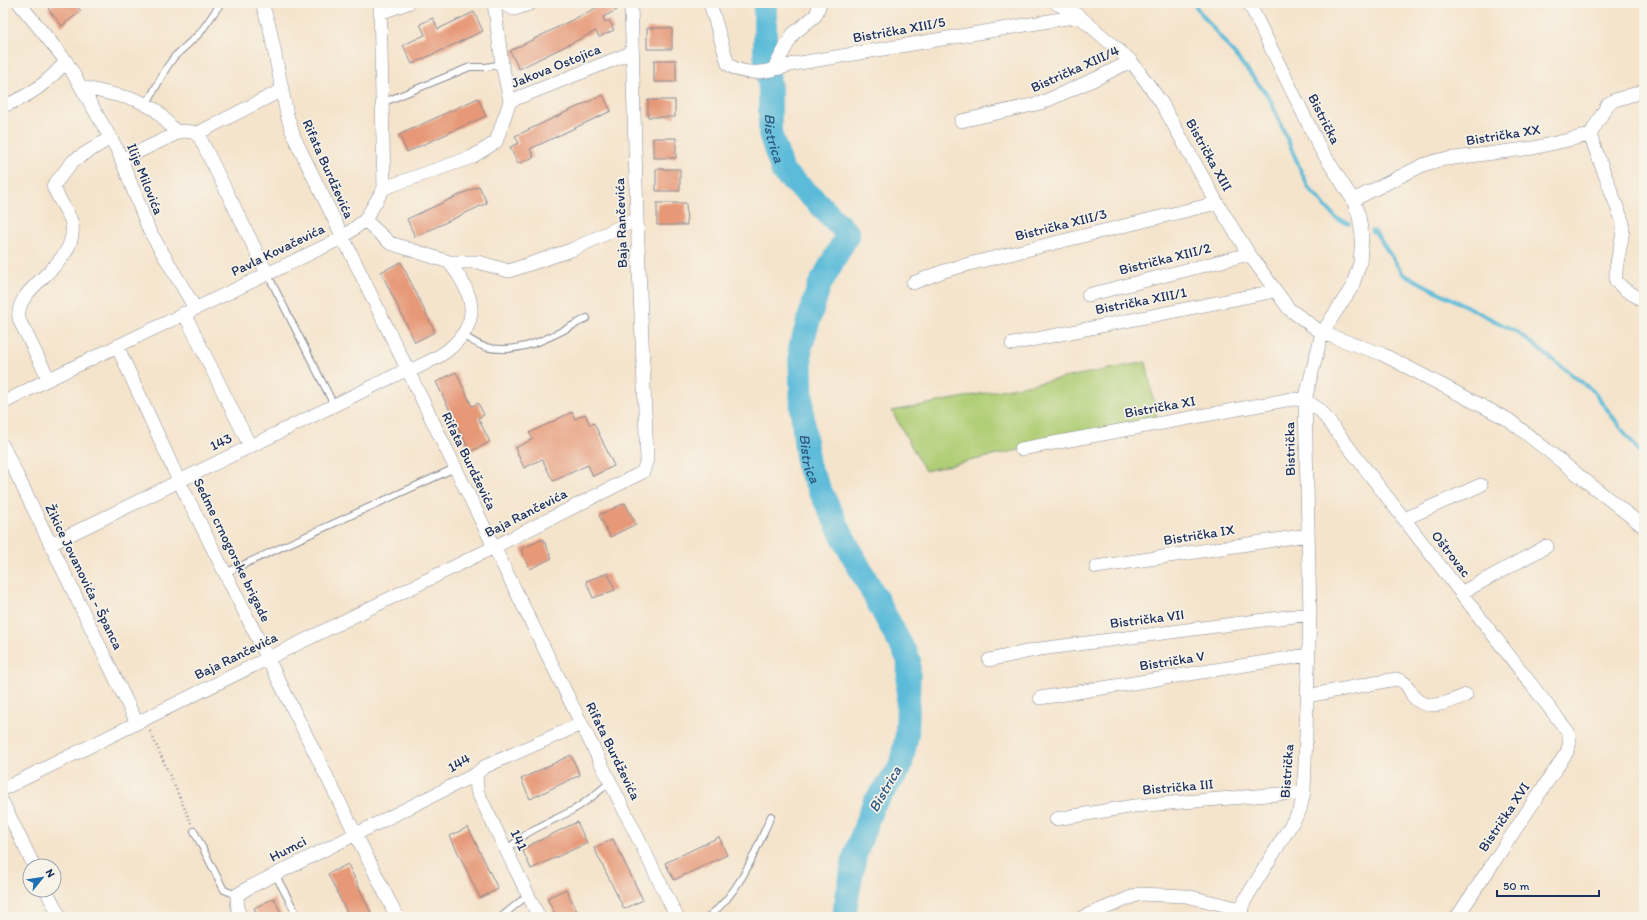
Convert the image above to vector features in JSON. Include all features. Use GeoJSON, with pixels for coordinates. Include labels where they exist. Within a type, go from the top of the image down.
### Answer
{"type":"FeatureCollection","features":[{"type":"Feature","properties":{"kind":"street","name":"Ilije Milovića"},"geometry":{"type":"LineString","coordinates":[[18,3],[66,61],[122,160],[146,224],[190,311],[250,446]]}},
{"type":"Feature","properties":{"kind":"street"},"geometry":{"type":"LineString","coordinates":[[384,188],[380,8],[408,3]]}},
{"type":"Feature","properties":{"kind":"street"},"geometry":{"type":"LineString","coordinates":[[494,3],[502,64],[510,101]]}},
{"type":"Feature","properties":{"kind":"street"},"geometry":{"type":"LineString","coordinates":[[501,3],[514,8],[532,3]]}},
{"type":"Feature","properties":{"kind":"street","name":"Baja Rančevića"},"geometry":{"type":"LineString","coordinates":[[3,789],[643,472],[647,459],[637,219],[631,3]]}},
{"type":"Feature","properties":{"kind":"street","name":"Bistrička XIII/5"},"geometry":{"type":"LineString","coordinates":[[710,3],[728,64],[736,68],[752,72],[773,70],[794,64],[1079,16]]}},
{"type":"Feature","properties":{"kind":"street"},"geometry":{"type":"LineString","coordinates":[[773,70],[793,34],[816,15],[820,3]]}},
{"type":"Feature","properties":{"kind":"street","name":"Bistrička"},"geometry":{"type":"LineString","coordinates":[[1242,913],[1266,864],[1300,810],[1304,792],[1310,614],[1305,400],[1322,332],[1352,287],[1360,263],[1362,236],[1359,216],[1353,200],[1320,148],[1249,3]]}},
{"type":"Feature","properties":{"kind":"street","name":"Rifata Burdževića"},"geometry":{"type":"LineString","coordinates":[[263,5],[287,115],[294,137],[407,371],[677,917]]}},
{"type":"Feature","properties":{"kind":"street","name":"Bistrička XIII"},"geometry":{"type":"LineString","coordinates":[[1062,5],[1079,16],[1131,61],[1161,102],[1217,204],[1249,254],[1289,309],[1322,332],[1382,354],[1509,420],[1644,527]]}},
{"type":"Feature","properties":{"kind":"street","name":"Jakova Ostojica"},"geometry":{"type":"LineString","coordinates":[[384,188],[472,157],[496,142],[510,101],[632,52]]}},
{"type":"Feature","properties":{"kind":"street"},"geometry":{"type":"LineString","coordinates":[[3,106],[33,93],[47,82],[66,61]]}},
{"type":"Feature","properties":{"kind":"street","name":"Bistrička XIII/4"},"geometry":{"type":"LineString","coordinates":[[961,121],[1041,103],[1131,61]]}},
{"type":"Feature","properties":{"kind":"street"},"geometry":{"type":"LineString","coordinates":[[82,88],[137,100],[156,110],[177,133]]}},
{"type":"Feature","properties":{"kind":"street"},"geometry":{"type":"LineString","coordinates":[[196,134],[282,90]]}},
{"type":"Feature","properties":{"kind":"street"},"geometry":{"type":"LineString","coordinates":[[1644,91],[1614,100],[1608,104],[1590,135],[1623,223],[1623,236],[1615,267],[1616,281],[1624,289],[1644,301]]}},
{"type":"Feature","properties":{"kind":"street"},"geometry":{"type":"LineString","coordinates":[[122,160],[182,131],[199,136],[208,150],[267,273]]}},
{"type":"Feature","properties":{"kind":"street","name":"Bistrička XX"},"geometry":{"type":"LineString","coordinates":[[1353,200],[1423,165],[1440,160],[1533,148],[1590,135]]}},
{"type":"Feature","properties":{"kind":"street"},"geometry":{"type":"LineString","coordinates":[[49,379],[19,319],[19,307],[24,296],[50,272],[66,251],[72,236],[72,223],[57,197],[53,186],[73,161],[110,138]]}},
{"type":"Feature","properties":{"kind":"street","name":"Pavla Kovačevića"},"geometry":{"type":"LineString","coordinates":[[3,403],[49,379],[342,238],[365,220],[384,188]]}},
{"type":"Feature","properties":{"kind":"street","name":"Bistrička XIII/3"},"geometry":{"type":"LineString","coordinates":[[913,283],[944,271],[973,263],[1217,204]]}},
{"type":"Feature","properties":{"kind":"street"},"geometry":{"type":"LineString","coordinates":[[365,220],[390,243],[449,262],[478,262],[509,272],[570,250],[637,219]]}},
{"type":"Feature","properties":{"kind":"street","name":"Bistrička XIII/2"},"geometry":{"type":"LineString","coordinates":[[1088,295],[1249,254]]}},
{"type":"Feature","properties":{"kind":"street"},"geometry":{"type":"LineString","coordinates":[[449,262],[468,291],[472,306],[470,321],[463,336]]}},
{"type":"Feature","properties":{"kind":"street","name":"Bistrička XIII/1"},"geometry":{"type":"LineString","coordinates":[[1012,344],[1275,290]]}},
{"type":"Feature","properties":{"kind":"street","name":"143"},"geometry":{"type":"LineString","coordinates":[[50,544],[447,351],[463,336]]}},
{"type":"Feature","properties":{"kind":"street","name":"Sedme crnogorske brigade"},"geometry":{"type":"LineString","coordinates":[[117,346],[179,481],[395,916]]}},
{"type":"Feature","properties":{"kind":"street","name":"Bistrička XI"},"geometry":{"type":"LineString","coordinates":[[1021,449],[1292,399],[1305,400]]}},
{"type":"Feature","properties":{"kind":"street","name":"Oštrovac"},"geometry":{"type":"LineString","coordinates":[[1305,400],[1320,410],[1568,732]]}},
{"type":"Feature","properties":{"kind":"street","name":"Žikice Jovanovića - Španca"},"geometry":{"type":"LineString","coordinates":[[3,446],[50,544],[141,721]]}},
{"type":"Feature","properties":{"kind":"street"},"geometry":{"type":"LineString","coordinates":[[1404,519],[1481,485]]}},
{"type":"Feature","properties":{"kind":"street","name":"Bistrička IX"},"geometry":{"type":"LineString","coordinates":[[1096,567],[1308,535]]}},
{"type":"Feature","properties":{"kind":"street"},"geometry":{"type":"LineString","coordinates":[[1461,593],[1547,546]]}},
{"type":"Feature","properties":{"kind":"street","name":"Bistrička VII"},"geometry":{"type":"LineString","coordinates":[[989,660],[1040,649],[1310,614]]}},
{"type":"Feature","properties":{"kind":"street","name":"Bistrička V"},"geometry":{"type":"LineString","coordinates":[[1040,698],[1308,655]]}},
{"type":"Feature","properties":{"kind":"street"},"geometry":{"type":"LineString","coordinates":[[1307,696],[1396,679],[1402,680],[1421,703],[1430,706],[1454,700],[1466,695]]}},
{"type":"Feature","properties":{"kind":"street","name":"144"},"geometry":{"type":"LineString","coordinates":[[355,834],[476,774],[484,767],[581,724]]}},
{"type":"Feature","properties":{"kind":"street","name":"Bistrička XVI"},"geometry":{"type":"LineString","coordinates":[[1457,917],[1567,752],[1570,742],[1568,732]]}},
{"type":"Feature","properties":{"kind":"street","name":"141"},"geometry":{"type":"LineString","coordinates":[[476,774],[477,791],[539,917]]}},
{"type":"Feature","properties":{"kind":"street","name":"Bistrička III"},"geometry":{"type":"LineString","coordinates":[[1056,819],[1134,806],[1304,792]]}},
{"type":"Feature","properties":{"kind":"street"},"geometry":{"type":"LineString","coordinates":[[3,803],[30,858]]}},
{"type":"Feature","properties":{"kind":"street","name":"Humci"},"geometry":{"type":"LineString","coordinates":[[237,895],[275,874],[355,834]]}},
{"type":"Feature","properties":{"kind":"street"},"geometry":{"type":"LineString","coordinates":[[1082,917],[1139,894],[1186,896],[1242,913]]}},
{"type":"Feature","properties":{"kind":"street"},"geometry":{"type":"LineString","coordinates":[[237,895],[238,911],[241,917]]}},
{"type":"Feature","properties":{"kind":"street"},"geometry":{"type":"LineString","coordinates":[[50,898],[60,917]]}},
{"type":"Feature","properties":{"kind":"lane"},"geometry":{"type":"LineString","coordinates":[[146,105],[167,66],[174,57],[200,33],[220,3]]}},
{"type":"Feature","properties":{"kind":"lane"},"geometry":{"type":"LineString","coordinates":[[382,103],[470,67],[486,67],[502,64]]}},
{"type":"Feature","properties":{"kind":"lane"},"geometry":{"type":"LineString","coordinates":[[267,273],[334,405]]}},
{"type":"Feature","properties":{"kind":"lane"},"geometry":{"type":"LineString","coordinates":[[463,336],[484,347],[503,349],[516,348],[529,346],[587,318]]}},
{"type":"Feature","properties":{"kind":"lane"},"geometry":{"type":"LineString","coordinates":[[225,573],[455,468]]}},
{"type":"Feature","properties":{"kind":"lane"},"geometry":{"type":"LineString","coordinates":[[506,851],[523,835],[534,828],[574,809],[597,794],[610,782]]}},
{"type":"Feature","properties":{"kind":"lane"},"geometry":{"type":"LineString","coordinates":[[708,917],[726,901],[745,874],[771,816]]}},
{"type":"Feature","properties":{"kind":"lane"},"geometry":{"type":"LineString","coordinates":[[194,831],[224,890],[237,895]]}},
{"type":"Feature","properties":{"kind":"lane"},"geometry":{"type":"LineString","coordinates":[[275,874],[298,917]]}},
{"type":"Feature","properties":{"kind":"lane"},"geometry":{"type":"LineString","coordinates":[[501,917],[528,895]]}},
{"type":"Feature","properties":{"kind":"path"},"geometry":{"type":"LineString","coordinates":[[141,721],[194,831]]}},
{"type":"Feature","properties":{"kind":"green space"},"geometry":{"type":"Polygon","coordinates":[[[1146,362],[1157,419],[925,471],[892,411],[1146,362]]]}},
{"type":"Feature","properties":{"kind":"building"},"geometry":{"type":"Polygon","coordinates":[[[55,3],[74,3],[81,11],[62,26],[48,9],[55,3]]]}},
{"type":"Feature","properties":{"kind":"building"},"geometry":{"type":"Polygon","coordinates":[[[595,3],[614,3],[617,10],[603,17],[605,22],[609,20],[614,30],[599,37],[596,31],[519,69],[510,51],[598,7],[595,3]]]}},
{"type":"Feature","properties":{"kind":"building"},"geometry":{"type":"Polygon","coordinates":[[[646,3],[670,3],[670,5],[646,5],[646,3]]]}},
{"type":"Feature","properties":{"kind":"building"},"geometry":{"type":"Polygon","coordinates":[[[474,12],[483,31],[412,64],[403,45],[425,35],[420,24],[433,18],[438,29],[474,12]]]}},
{"type":"Feature","properties":{"kind":"building"},"geometry":{"type":"Polygon","coordinates":[[[647,28],[672,28],[672,49],[647,49],[647,28]]]}},
{"type":"Feature","properties":{"kind":"building"},"geometry":{"type":"Polygon","coordinates":[[[654,60],[676,60],[676,82],[654,82],[654,60]]]}},
{"type":"Feature","properties":{"kind":"building"},"geometry":{"type":"Polygon","coordinates":[[[603,95],[611,111],[530,149],[534,157],[518,164],[510,147],[519,143],[515,136],[603,95]]]}},
{"type":"Feature","properties":{"kind":"building"},"geometry":{"type":"Polygon","coordinates":[[[478,98],[486,116],[407,152],[399,135],[478,98]]]}},
{"type":"Feature","properties":{"kind":"building"},"geometry":{"type":"Polygon","coordinates":[[[648,100],[675,100],[675,117],[648,117],[648,100]]]}},
{"type":"Feature","properties":{"kind":"building"},"geometry":{"type":"Polygon","coordinates":[[[653,138],[676,138],[676,158],[653,158],[653,138]]]}},
{"type":"Feature","properties":{"kind":"building"},"geometry":{"type":"Polygon","coordinates":[[[656,169],[680,169],[680,191],[656,191],[656,169]]]}},
{"type":"Feature","properties":{"kind":"building"},"geometry":{"type":"Polygon","coordinates":[[[479,186],[487,203],[415,237],[407,219],[479,186]]]}},
{"type":"Feature","properties":{"kind":"building"},"geometry":{"type":"Polygon","coordinates":[[[657,203],[686,203],[687,225],[657,225],[657,203]]]}},
{"type":"Feature","properties":{"kind":"building"},"geometry":{"type":"Polygon","coordinates":[[[401,262],[435,332],[415,342],[381,272],[401,262]]]}},
{"type":"Feature","properties":{"kind":"building"},"geometry":{"type":"Polygon","coordinates":[[[456,372],[472,406],[478,403],[484,415],[478,418],[490,442],[470,452],[436,382],[456,372]]]}},
{"type":"Feature","properties":{"kind":"building"},"geometry":{"type":"Polygon","coordinates":[[[572,412],[575,419],[585,414],[590,425],[594,423],[614,466],[593,476],[588,465],[553,481],[542,459],[524,468],[515,448],[533,439],[529,433],[572,412]]]}},
{"type":"Feature","properties":{"kind":"building"},"geometry":{"type":"Polygon","coordinates":[[[625,503],[636,524],[610,537],[599,515],[625,503]]]}},
{"type":"Feature","properties":{"kind":"building"},"geometry":{"type":"Polygon","coordinates":[[[543,539],[552,558],[530,569],[521,549],[543,539]]]}},
{"type":"Feature","properties":{"kind":"building"},"geometry":{"type":"Polygon","coordinates":[[[608,573],[615,590],[593,598],[586,581],[608,573]]]}},
{"type":"Feature","properties":{"kind":"building"},"geometry":{"type":"Polygon","coordinates":[[[571,755],[580,775],[530,799],[521,779],[571,755]]]}},
{"type":"Feature","properties":{"kind":"building"},"geometry":{"type":"Polygon","coordinates":[[[577,822],[587,843],[531,869],[522,849],[577,822]]]}},
{"type":"Feature","properties":{"kind":"building"},"geometry":{"type":"Polygon","coordinates":[[[468,827],[498,889],[480,898],[450,836],[468,827]]]}},
{"type":"Feature","properties":{"kind":"building"},"geometry":{"type":"Polygon","coordinates":[[[719,837],[727,855],[674,880],[665,863],[719,837]]]}},
{"type":"Feature","properties":{"kind":"building"},"geometry":{"type":"Polygon","coordinates":[[[613,839],[643,900],[624,909],[594,848],[613,839]]]}},
{"type":"Feature","properties":{"kind":"building"},"geometry":{"type":"Polygon","coordinates":[[[348,864],[373,917],[349,917],[328,874],[348,864]]]}},
{"type":"Feature","properties":{"kind":"building"},"geometry":{"type":"Polygon","coordinates":[[[566,889],[580,917],[556,917],[547,898],[566,889]]]}},
{"type":"Feature","properties":{"kind":"building"},"geometry":{"type":"Polygon","coordinates":[[[274,898],[283,917],[258,917],[254,908],[274,898]]]}},
{"type":"Feature","properties":{"kind":"waterway","name":"Bistrica"},"geometry":{"type":"LineString","coordinates":[[765,3],[765,53],[770,88],[770,133],[783,172],[815,200],[848,234],[819,286],[800,349],[802,411],[808,466],[845,541],[909,660],[907,735],[900,768],[873,805],[855,855],[845,909],[845,917]]}},
{"type":"Feature","properties":{"kind":"waterway"},"geometry":{"type":"LineString","coordinates":[[1195,3],[1196,7],[1269,97],[1308,187],[1337,219],[1349,223]]}},
{"type":"Feature","properties":{"kind":"waterway"},"geometry":{"type":"LineString","coordinates":[[1372,231],[1375,232],[1403,274],[1517,332],[1593,391],[1644,458]]}}]}
